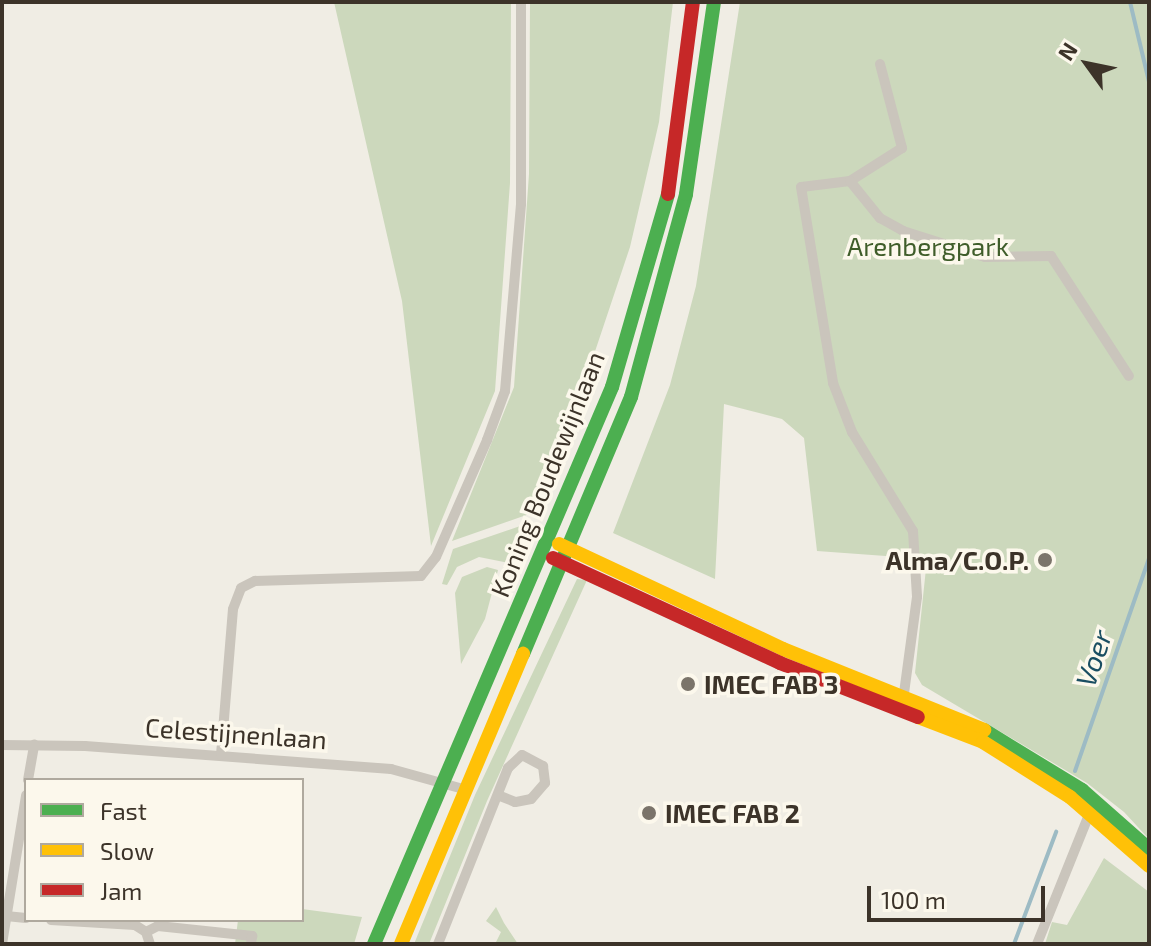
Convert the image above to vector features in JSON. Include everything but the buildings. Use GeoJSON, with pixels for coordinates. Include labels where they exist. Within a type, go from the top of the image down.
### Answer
{"type":"FeatureCollection","features":[{"type":"Feature","properties":{"kind":"main road","name":"Koning Boudewijnlaan"},"geometry":{"type":"LineString","coordinates":[[374,944],[440,780],[612,387],[645,286],[683,117],[693,2]]}},
{"type":"Feature","properties":{"kind":"main road","name":"Koning Boudewijnlaan"},"geometry":{"type":"LineString","coordinates":[[401,944],[463,789],[567,556],[626,412],[660,302],[696,140],[714,2]]}},
{"type":"Feature","properties":{"kind":"main road"},"geometry":{"type":"LineString","coordinates":[[544,546],[780,663],[902,702],[1009,742],[1149,849]]}},
{"type":"Feature","properties":{"kind":"main road"},"geometry":{"type":"LineString","coordinates":[[1092,806],[1149,866]]}},
{"type":"Feature","properties":{"kind":"street"},"geometry":{"type":"LineString","coordinates":[[221,755],[233,609],[241,588],[255,581],[417,577],[432,565],[505,391],[521,200],[521,2]]}},
{"type":"Feature","properties":{"kind":"street"},"geometry":{"type":"LineString","coordinates":[[880,64],[903,139],[902,148],[850,181],[801,187],[833,383],[852,432],[913,531],[917,597],[902,702]]}},
{"type":"Feature","properties":{"kind":"street"},"geometry":{"type":"LineString","coordinates":[[850,181],[880,218],[903,231],[985,257],[1051,256],[1129,376]]}},
{"type":"Feature","properties":{"kind":"street","name":"Celestijnenlaan"},"geometry":{"type":"LineString","coordinates":[[2,745],[221,755],[391,769],[440,780],[463,789]]}},
{"type":"Feature","properties":{"kind":"street"},"geometry":{"type":"LineString","coordinates":[[28,778],[34,745]]}},
{"type":"Feature","properties":{"kind":"street"},"geometry":{"type":"LineString","coordinates":[[438,944],[498,795],[515,757],[528,755],[543,766],[545,783],[531,799],[515,802],[498,795]]}},
{"type":"Feature","properties":{"kind":"street"},"geometry":{"type":"LineString","coordinates":[[1037,944],[1092,806]]}},
{"type":"Feature","properties":{"kind":"street"},"geometry":{"type":"LineString","coordinates":[[2,944],[24,807]]}},
{"type":"Feature","properties":{"kind":"street"},"geometry":{"type":"LineString","coordinates":[[6,916],[24,918]]}},
{"type":"Feature","properties":{"kind":"street"},"geometry":{"type":"LineString","coordinates":[[85,922],[135,925],[146,932],[150,944]]}},
{"type":"Feature","properties":{"kind":"street"},"geometry":{"type":"LineString","coordinates":[[146,932],[158,926],[255,939]]}},
{"type":"Feature","properties":{"kind":"green space"},"geometry":{"type":"Polygon","coordinates":[[[334,2],[511,2],[510,183],[495,391],[431,546],[402,301],[334,2]]]}},
{"type":"Feature","properties":{"kind":"green space"},"geometry":{"type":"Polygon","coordinates":[[[530,2],[673,2],[659,122],[630,247],[565,441],[532,513],[452,541],[514,387],[529,174],[530,2]]]}},
{"type":"Feature","properties":{"kind":"green space","name":"Arenbergpark"},"geometry":{"type":"Polygon","coordinates":[[[740,2],[1149,2],[1149,839],[1124,812],[1087,783],[922,685],[915,673],[927,559],[817,551],[804,438],[782,419],[724,404],[715,579],[613,533],[670,385],[696,286],[740,2]]]}},
{"type":"Feature","properties":{"kind":"green space"},"geometry":{"type":"Polygon","coordinates":[[[526,524],[509,563],[479,557],[457,567],[447,585],[442,584],[453,549],[526,524]]]}},
{"type":"Feature","properties":{"kind":"green space"},"geometry":{"type":"Polygon","coordinates":[[[487,567],[498,570],[485,619],[461,664],[455,593],[462,577],[487,567]]]}},
{"type":"Feature","properties":{"kind":"green space"},"geometry":{"type":"Polygon","coordinates":[[[577,579],[587,580],[487,801],[429,944],[414,944],[475,795],[577,579]]]}},
{"type":"Feature","properties":{"kind":"green space"},"geometry":{"type":"Polygon","coordinates":[[[1104,858],[1149,892],[1149,944],[1045,944],[1052,922],[1067,925],[1104,858]]]}},
{"type":"Feature","properties":{"kind":"green space"},"geometry":{"type":"Polygon","coordinates":[[[496,907],[518,944],[495,944],[501,932],[486,921],[496,907]]]}},
{"type":"Feature","properties":{"kind":"green space"},"geometry":{"type":"Polygon","coordinates":[[[304,909],[362,917],[354,944],[235,944],[238,922],[304,922],[304,909]]]}},
{"type":"Feature","properties":{"kind":"waterway","name":"Voer"},"geometry":{"type":"LineString","coordinates":[[1130,2],[1149,82]]}},
{"type":"Feature","properties":{"kind":"waterway","name":"Voer"},"geometry":{"type":"LineString","coordinates":[[1075,771],[1149,558]]}},
{"type":"Feature","properties":{"kind":"waterway","name":"Voer"},"geometry":{"type":"LineString","coordinates":[[1014,944],[1056,832]]}},
{"type":"Feature","properties":{"kind":"traffic: fast"},"geometry":{"type":"LineString","coordinates":[[523,654],[631,397],[686,194],[714,2]]}},
{"type":"Feature","properties":{"kind":"traffic: fast"},"geometry":{"type":"LineString","coordinates":[[374,944],[612,387],[668,194]]}},
{"type":"Feature","properties":{"kind":"traffic: fast"},"geometry":{"type":"LineString","coordinates":[[984,730],[1082,790],[1149,849]]}},
{"type":"Feature","properties":{"kind":"traffic: slow"},"geometry":{"type":"LineString","coordinates":[[559,544],[783,649],[984,730]]}},
{"type":"Feature","properties":{"kind":"traffic: slow"},"geometry":{"type":"LineString","coordinates":[[401,944],[523,654]]}},
{"type":"Feature","properties":{"kind":"traffic: slow"},"geometry":{"type":"LineString","coordinates":[[918,717],[983,742],[1070,797],[1149,866]]}},
{"type":"Feature","properties":{"kind":"traffic: jam"},"geometry":{"type":"LineString","coordinates":[[668,194],[693,2]]}},
{"type":"Feature","properties":{"kind":"traffic: jam"},"geometry":{"type":"LineString","coordinates":[[553,558],[780,663],[918,717]]}},
{"type":"Feature","properties":{"kind":"place","name":"Alma/C.O.P."},"geometry":{"type":"Point","coordinates":[1045,560]}},
{"type":"Feature","properties":{"kind":"place","name":"IMEC FAB 3"},"geometry":{"type":"Point","coordinates":[688,684]}},
{"type":"Feature","properties":{"kind":"place","name":"IMEC FAB 2"},"geometry":{"type":"Point","coordinates":[649,813]}}]}
